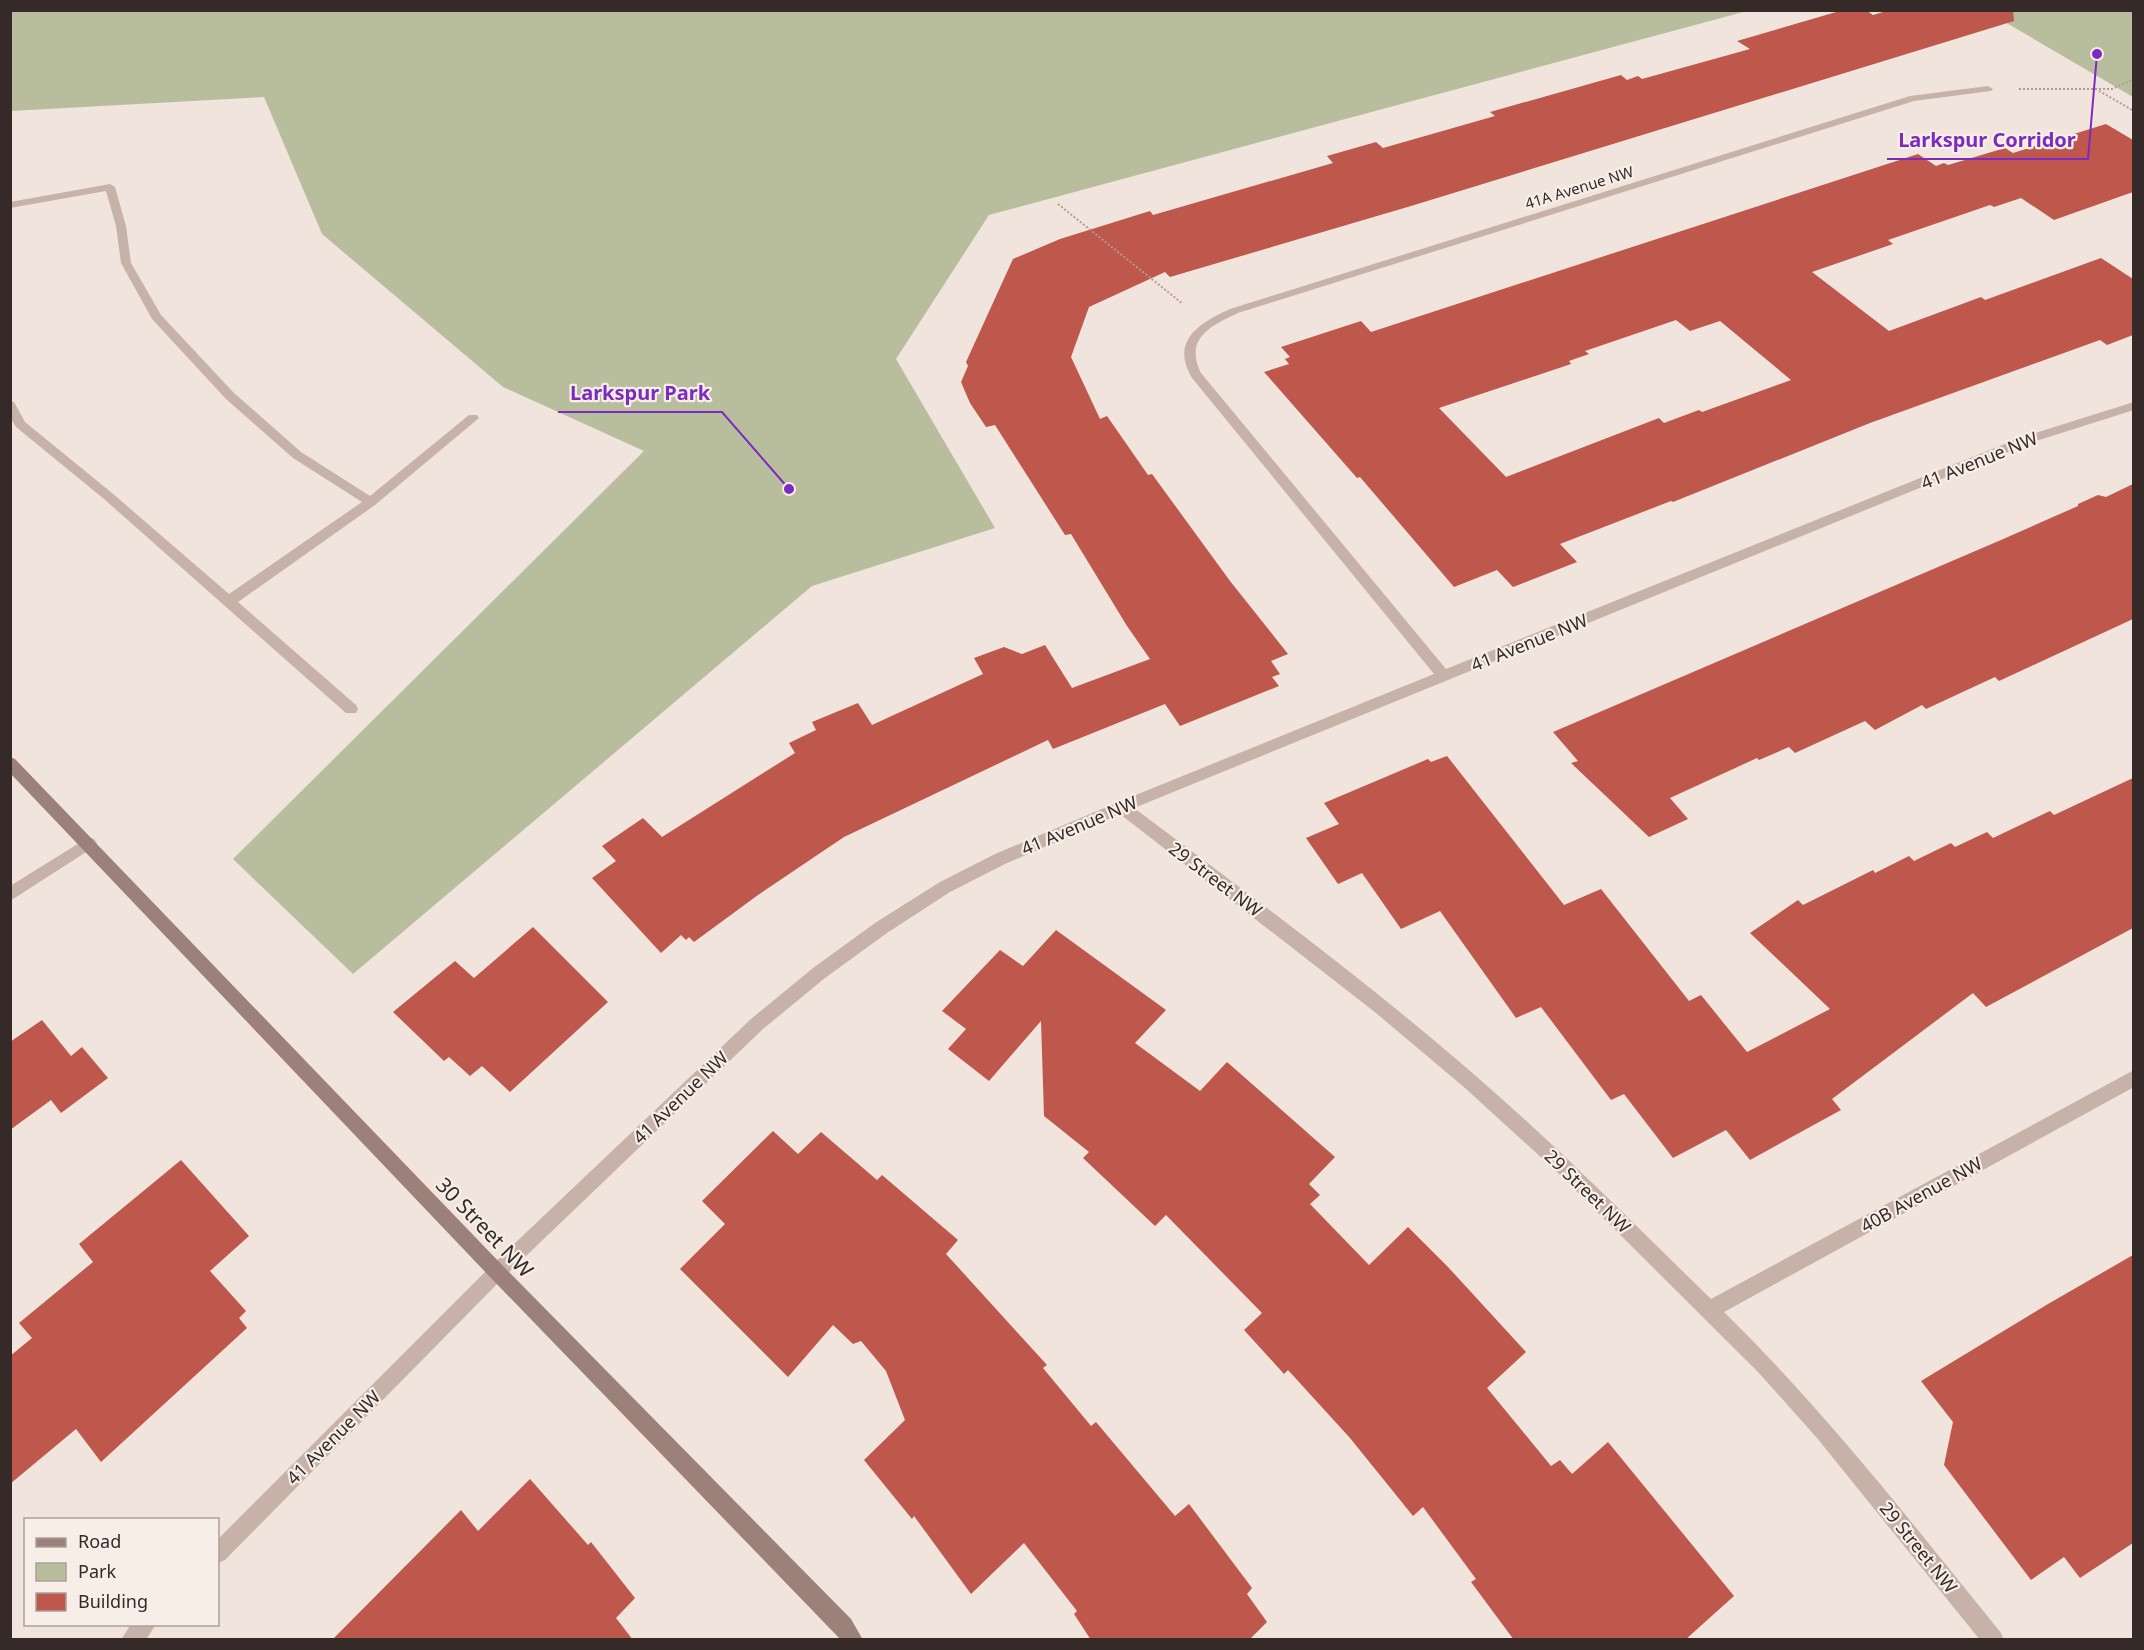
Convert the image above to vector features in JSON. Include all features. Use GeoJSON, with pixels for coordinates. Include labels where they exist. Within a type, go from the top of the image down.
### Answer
{"type":"FeatureCollection","features":[{"type":"Feature","properties":{"kind":"street","name":"41A Avenue NW"},"geometry":{"type":"LineString","coordinates":[[1444,676],[1196,375],[1189,365],[1188,353],[1191,342],[1198,332],[1209,324],[1245,307],[1912,98],[1988,89]]}},
{"type":"Feature","properties":{"kind":"street"},"geometry":{"type":"LineString","coordinates":[[10,205],[111,187],[121,226],[126,263],[156,317],[231,396],[297,455],[371,502]]}},
{"type":"Feature","properties":{"kind":"street"},"geometry":{"type":"LineString","coordinates":[[10,405],[15,426],[108,496],[351,709]]}},
{"type":"Feature","properties":{"kind":"street","name":"41 Avenue NW"},"geometry":{"type":"LineString","coordinates":[[219,1552],[497,1272],[757,1024],[819,973],[881,928],[945,887],[1000,859],[1121,807],[2026,440],[2133,406]]}},
{"type":"Feature","properties":{"kind":"street"},"geometry":{"type":"LineString","coordinates":[[228,602],[371,502],[474,417]]}},
{"type":"Feature","properties":{"kind":"street","name":"30 Street NW"},"geometry":{"type":"LineString","coordinates":[[10,763],[497,1272],[844,1626],[853,1640]]}},
{"type":"Feature","properties":{"kind":"street","name":"29 Street NW"},"geometry":{"type":"LineString","coordinates":[[1121,807],[1240,897],[1471,1082],[1562,1165],[1765,1365],[1824,1431],[1994,1640]]}},
{"type":"Feature","properties":{"kind":"street"},"geometry":{"type":"LineString","coordinates":[[10,895],[89,843]]}},
{"type":"Feature","properties":{"kind":"street","name":"40B Avenue NW"},"geometry":{"type":"LineString","coordinates":[[1709,1310],[2133,1078]]}},
{"type":"Feature","properties":{"kind":"street"},"geometry":{"type":"LineString","coordinates":[[131,1640],[144,1626]]}},
{"type":"Feature","properties":{"kind":"path"},"geometry":{"type":"LineString","coordinates":[[1988,89],[2098,90],[2112,89],[2133,79]]}},
{"type":"Feature","properties":{"kind":"path"},"geometry":{"type":"LineString","coordinates":[[2098,90],[2133,111]]}},
{"type":"Feature","properties":{"kind":"path"},"geometry":{"type":"LineString","coordinates":[[1058,204],[1183,305]]}},
{"type":"Feature","properties":{"kind":"green space"},"geometry":{"type":"Polygon","coordinates":[[[11,10],[1747,11],[989,215],[896,359],[995,528],[812,586],[353,974],[233,859],[644,451],[503,387],[322,234],[264,97],[11,111],[11,10]]]}},
{"type":"Feature","properties":{"kind":"green space"},"geometry":{"type":"Polygon","coordinates":[[[1986,11],[2133,11],[2133,97],[1986,11]]]}},
{"type":"Feature","properties":{"kind":"building"},"geometry":{"type":"Polygon","coordinates":[[[1843,10],[1866,10],[1873,15],[1890,10],[2013,10],[2014,21],[1411,206],[1170,277],[1165,272],[1089,307],[1071,357],[1100,419],[1107,416],[1148,475],[1152,474],[1230,581],[1288,654],[1271,661],[1280,674],[1272,677],[1279,686],[1180,726],[1165,704],[1053,749],[1048,740],[844,837],[758,895],[694,942],[689,937],[686,940],[681,935],[661,953],[592,878],[616,861],[602,846],[643,818],[662,837],[795,753],[789,743],[816,730],[812,722],[858,703],[872,725],[983,674],[974,658],[1004,647],[1022,654],[1045,645],[1072,688],[1150,659],[1127,626],[1071,534],[1065,535],[995,425],[986,427],[970,403],[961,382],[968,366],[966,362],[1013,259],[1060,239],[1150,211],[1153,215],[1333,163],[1327,156],[1376,142],[1383,148],[1495,116],[1490,112],[1621,75],[1627,80],[1638,76],[1642,79],[1750,49],[1737,41],[1843,10]]]}},
{"type":"Feature","properties":{"kind":"building"},"geometry":{"type":"Polygon","coordinates":[[[2106,124],[2133,140],[2133,192],[2054,220],[2021,198],[1994,207],[1990,205],[1888,240],[1893,244],[1812,272],[1889,331],[1981,297],[1985,300],[2101,258],[2133,279],[2133,335],[2107,345],[2100,340],[1870,423],[1673,502],[1560,544],[1577,562],[1513,587],[1497,570],[1454,587],[1360,477],[1357,478],[1264,372],[1289,364],[1285,359],[1290,357],[1281,347],[1361,321],[1371,332],[1918,154],[1936,166],[1944,163],[1948,165],[2005,148],[2013,153],[2106,124]],[[1676,320],[1585,351],[1589,354],[1569,361],[1571,364],[1439,408],[1506,477],[1659,418],[1664,423],[1791,380],[1720,321],[1690,331],[1676,320]]]}},
{"type":"Feature","properties":{"kind":"building"},"geometry":{"type":"Polygon","coordinates":[[[2133,484],[2133,619],[1999,681],[1995,677],[1926,709],[1922,705],[1875,730],[1865,721],[1795,753],[1789,747],[1759,760],[1757,758],[1670,798],[1688,819],[1649,837],[1571,763],[1578,761],[1553,732],[2001,540],[2098,495],[2106,497],[2133,484]]]}},
{"type":"Feature","properties":{"kind":"building"},"geometry":{"type":"Polygon","coordinates":[[[1447,756],[1564,905],[1601,889],[1689,1001],[1701,995],[1747,1052],[1830,1009],[1750,933],[1798,900],[1803,905],[1873,870],[1875,873],[1909,856],[1914,861],[1951,843],[1955,847],[1987,832],[1993,838],[2050,811],[2054,815],[2133,778],[2133,928],[1986,1007],[1973,993],[1832,1099],[1841,1110],[1750,1160],[1726,1130],[1673,1158],[1624,1094],[1611,1100],[1541,1007],[1516,1018],[1440,911],[1401,929],[1362,873],[1338,884],[1306,838],[1339,824],[1324,803],[1428,759],[1431,762],[1447,756]]]}},
{"type":"Feature","properties":{"kind":"building"},"geometry":{"type":"Polygon","coordinates":[[[533,927],[608,1002],[510,1092],[482,1066],[470,1076],[449,1057],[444,1061],[393,1012],[455,961],[474,978],[533,927]]]}},
{"type":"Feature","properties":{"kind":"building"},"geometry":{"type":"Polygon","coordinates":[[[1056,930],[1166,1010],[1135,1043],[1200,1091],[1227,1062],[1335,1157],[1309,1184],[1320,1195],[1310,1204],[1369,1265],[1408,1227],[1448,1267],[1526,1352],[1487,1388],[1551,1466],[1560,1460],[1572,1474],[1608,1442],[1734,1596],[1685,1640],[1514,1640],[1471,1582],[1476,1579],[1423,1507],[1413,1516],[1350,1438],[1288,1370],[1284,1374],[1244,1330],[1262,1313],[1166,1215],[1155,1226],[1083,1158],[1089,1152],[1044,1116],[1041,1021],[989,1081],[948,1049],[966,1029],[942,1011],[1000,950],[1023,966],[1056,930]]]}},
{"type":"Feature","properties":{"kind":"building"},"geometry":{"type":"Polygon","coordinates":[[[42,1020],[71,1056],[82,1047],[108,1078],[61,1113],[51,1100],[10,1130],[10,1042],[42,1020]]]}},
{"type":"Feature","properties":{"kind":"building"},"geometry":{"type":"Polygon","coordinates":[[[773,1131],[798,1154],[821,1132],[877,1180],[882,1175],[958,1240],[946,1254],[1047,1365],[1043,1368],[1091,1426],[1096,1422],[1175,1516],[1189,1504],[1252,1588],[1247,1594],[1267,1622],[1249,1640],[1091,1640],[1074,1614],[1077,1611],[1024,1543],[971,1594],[914,1516],[912,1519],[864,1460],[905,1420],[886,1371],[861,1341],[853,1344],[833,1325],[788,1377],[680,1269],[725,1224],[702,1201],[773,1131]]]}},
{"type":"Feature","properties":{"kind":"building"},"geometry":{"type":"Polygon","coordinates":[[[181,1160],[249,1236],[210,1271],[246,1311],[239,1318],[247,1328],[101,1462],[76,1429],[10,1484],[10,1356],[32,1338],[19,1323],[93,1262],[79,1244],[181,1160]]]}},
{"type":"Feature","properties":{"kind":"building"},"geometry":{"type":"Polygon","coordinates":[[[2133,1255],[2133,1543],[2080,1578],[2064,1557],[2031,1580],[1944,1465],[1953,1422],[1921,1381],[2133,1255]]]}},
{"type":"Feature","properties":{"kind":"building"},"geometry":{"type":"Polygon","coordinates":[[[530,1479],[588,1545],[591,1542],[635,1598],[616,1618],[633,1640],[332,1640],[461,1510],[478,1531],[530,1479]]]}},
{"type":"Feature","properties":{"kind":"place","name":"Larkspur Corridor"},"geometry":{"type":"Point","coordinates":[2097,54]}},
{"type":"Feature","properties":{"kind":"place","name":"Larkspur Park"},"geometry":{"type":"Point","coordinates":[789,489]}}]}
